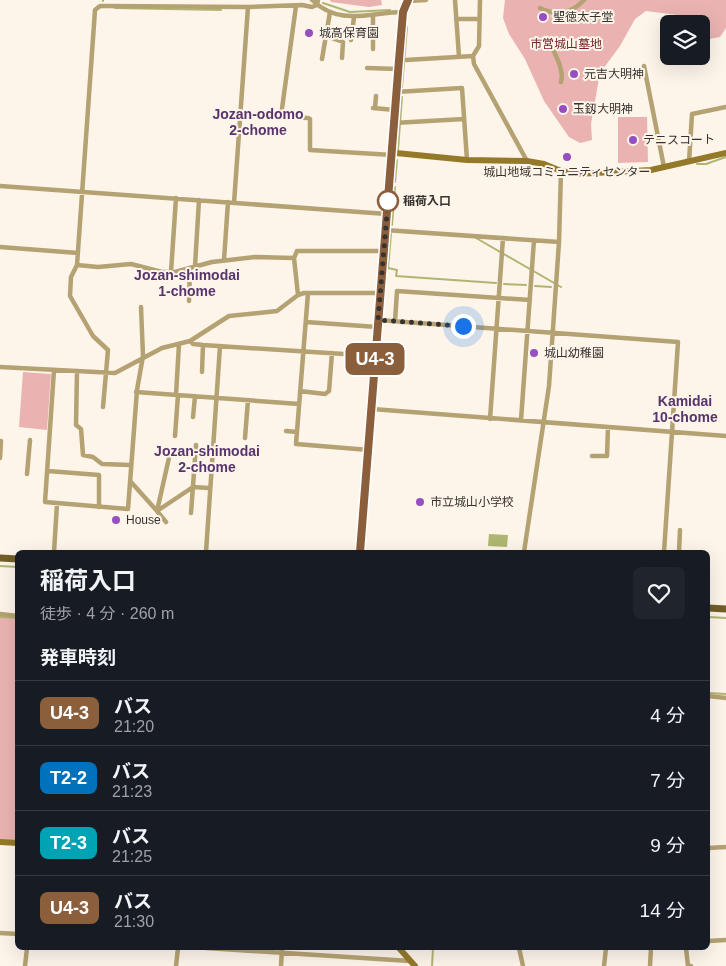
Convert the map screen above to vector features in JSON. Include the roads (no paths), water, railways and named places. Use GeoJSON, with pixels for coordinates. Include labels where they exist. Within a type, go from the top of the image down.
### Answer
{"type":"FeatureCollection","features":[{"type":"Feature","properties":{"kind":"main road"},"geometry":{"type":"LineString","coordinates":[[0,558],[15,559]]}},
{"type":"Feature","properties":{"kind":"main road"},"geometry":{"type":"LineString","coordinates":[[710,608],[726,609]]}},
{"type":"Feature","properties":{"kind":"street"},"geometry":{"type":"LineString","coordinates":[[139,0],[139,6]]}},
{"type":"Feature","properties":{"kind":"street"},"geometry":{"type":"LineString","coordinates":[[213,0],[213,7]]}},
{"type":"Feature","properties":{"kind":"street"},"geometry":{"type":"LineString","coordinates":[[270,0],[270,6]]}},
{"type":"Feature","properties":{"kind":"street"},"geometry":{"type":"LineString","coordinates":[[312,0],[330,12],[354,17],[403,12]]}},
{"type":"Feature","properties":{"kind":"street"},"geometry":{"type":"LineString","coordinates":[[360,550],[383,251],[392,155],[398,123],[395,110],[398,69],[403,60],[403,12],[408,0],[426,0]]}},
{"type":"Feature","properties":{"kind":"street"},"geometry":{"type":"LineString","coordinates":[[455,0],[458,57]]}},
{"type":"Feature","properties":{"kind":"street"},"geometry":{"type":"LineString","coordinates":[[480,0],[478,19],[479,46],[474,56],[474,64],[527,161]]}},
{"type":"Feature","properties":{"kind":"street"},"geometry":{"type":"LineString","coordinates":[[540,8],[551,14],[562,13],[573,9],[584,0]]}},
{"type":"Feature","properties":{"kind":"street"},"geometry":{"type":"LineString","coordinates":[[103,407],[107,348],[93,336],[70,296],[71,277],[77,265],[95,10],[105,3],[139,6],[312,7],[317,2]]}},
{"type":"Feature","properties":{"kind":"street"},"geometry":{"type":"LineString","coordinates":[[281,116],[296,6]]}},
{"type":"Feature","properties":{"kind":"street"},"geometry":{"type":"LineString","coordinates":[[234,202],[248,7]]}},
{"type":"Feature","properties":{"kind":"street"},"geometry":{"type":"LineString","coordinates":[[322,59],[330,12]]}},
{"type":"Feature","properties":{"kind":"street"},"geometry":{"type":"LineString","coordinates":[[373,16],[373,49]]}},
{"type":"Feature","properties":{"kind":"street"},"geometry":{"type":"LineString","coordinates":[[352,40],[354,17]]}},
{"type":"Feature","properties":{"kind":"street"},"geometry":{"type":"LineString","coordinates":[[456,19],[478,19]]}},
{"type":"Feature","properties":{"kind":"street"},"geometry":{"type":"LineString","coordinates":[[326,36],[343,42],[342,58]]}},
{"type":"Feature","properties":{"kind":"street"},"geometry":{"type":"LineString","coordinates":[[548,39],[563,76],[561,82]]}},
{"type":"Feature","properties":{"kind":"street"},"geometry":{"type":"LineString","coordinates":[[403,60],[474,56]]}},
{"type":"Feature","properties":{"kind":"street"},"geometry":{"type":"LineString","coordinates":[[644,66],[664,166]]}},
{"type":"Feature","properties":{"kind":"street"},"geometry":{"type":"LineString","coordinates":[[367,68],[398,69]]}},
{"type":"Feature","properties":{"kind":"street"},"geometry":{"type":"LineString","coordinates":[[396,92],[462,88],[467,160]]}},
{"type":"Feature","properties":{"kind":"street"},"geometry":{"type":"LineString","coordinates":[[376,96],[374,108],[395,110]]}},
{"type":"Feature","properties":{"kind":"street"},"geometry":{"type":"LineString","coordinates":[[689,162],[692,114],[726,107]]}},
{"type":"Feature","properties":{"kind":"street"},"geometry":{"type":"LineString","coordinates":[[240,115],[310,119],[310,150],[392,155],[396,153],[467,160],[527,161],[544,164],[561,172],[575,174],[651,170],[726,154]]}},
{"type":"Feature","properties":{"kind":"street"},"geometry":{"type":"LineString","coordinates":[[398,123],[464,119]]}},
{"type":"Feature","properties":{"kind":"street"},"geometry":{"type":"LineString","coordinates":[[524,550],[549,386],[559,242],[561,172]]}},
{"type":"Feature","properties":{"kind":"street"},"geometry":{"type":"LineString","coordinates":[[0,186],[387,214]]}},
{"type":"Feature","properties":{"kind":"street"},"geometry":{"type":"LineString","coordinates":[[171,272],[176,198]]}},
{"type":"Feature","properties":{"kind":"street"},"geometry":{"type":"LineString","coordinates":[[189,301],[199,200]]}},
{"type":"Feature","properties":{"kind":"street"},"geometry":{"type":"LineString","coordinates":[[224,260],[228,202]]}},
{"type":"Feature","properties":{"kind":"street"},"geometry":{"type":"LineString","coordinates":[[385,230],[559,242]]}},
{"type":"Feature","properties":{"kind":"street"},"geometry":{"type":"LineString","coordinates":[[490,419],[503,238]]}},
{"type":"Feature","properties":{"kind":"street"},"geometry":{"type":"LineString","coordinates":[[520,420],[534,240]]}},
{"type":"Feature","properties":{"kind":"street"},"geometry":{"type":"LineString","coordinates":[[0,247],[78,253]]}},
{"type":"Feature","properties":{"kind":"street"},"geometry":{"type":"LineString","coordinates":[[298,295],[294,258],[296,252],[383,251]]}},
{"type":"Feature","properties":{"kind":"street"},"geometry":{"type":"LineString","coordinates":[[77,265],[98,267],[131,264],[162,272],[171,272],[224,260],[255,257],[294,258]]}},
{"type":"Feature","properties":{"kind":"street"},"geometry":{"type":"LineString","coordinates":[[395,321],[397,292],[530,300]]}},
{"type":"Feature","properties":{"kind":"street"},"geometry":{"type":"LineString","coordinates":[[0,367],[118,372],[162,348],[190,341],[229,316],[277,311],[298,295],[308,293],[380,293]]}},
{"type":"Feature","properties":{"kind":"street"},"geometry":{"type":"LineString","coordinates":[[308,293],[296,444],[298,446],[368,450]]}},
{"type":"Feature","properties":{"kind":"street"},"geometry":{"type":"LineString","coordinates":[[54,370],[45,502],[128,509],[136,392],[143,359],[141,308]]}},
{"type":"Feature","properties":{"kind":"street"},"geometry":{"type":"LineString","coordinates":[[306,322],[378,323],[395,321],[678,342],[664,550]]}},
{"type":"Feature","properties":{"kind":"street"},"geometry":{"type":"LineString","coordinates":[[190,341],[203,345],[375,356]]}},
{"type":"Feature","properties":{"kind":"street"},"geometry":{"type":"LineString","coordinates":[[175,436],[179,344]]}},
{"type":"Feature","properties":{"kind":"street"},"geometry":{"type":"LineString","coordinates":[[202,372],[203,345]]}},
{"type":"Feature","properties":{"kind":"street"},"geometry":{"type":"LineString","coordinates":[[206,550],[220,346]]}},
{"type":"Feature","properties":{"kind":"street"},"geometry":{"type":"LineString","coordinates":[[300,391],[325,394],[329,391],[332,353]]}},
{"type":"Feature","properties":{"kind":"street"},"geometry":{"type":"LineString","coordinates":[[77,371],[76,425],[81,429],[83,456],[93,457],[102,464],[131,464]]}},
{"type":"Feature","properties":{"kind":"street"},"geometry":{"type":"LineString","coordinates":[[136,392],[299,404]]}},
{"type":"Feature","properties":{"kind":"street"},"geometry":{"type":"LineString","coordinates":[[193,417],[195,396]]}},
{"type":"Feature","properties":{"kind":"street"},"geometry":{"type":"LineString","coordinates":[[245,438],[248,400]]}},
{"type":"Feature","properties":{"kind":"street"},"geometry":{"type":"LineString","coordinates":[[372,409],[726,436]]}},
{"type":"Feature","properties":{"kind":"street"},"geometry":{"type":"LineString","coordinates":[[592,456],[607,456],[608,427]]}},
{"type":"Feature","properties":{"kind":"street"},"geometry":{"type":"LineString","coordinates":[[286,432],[297,432]]}},
{"type":"Feature","properties":{"kind":"street"},"geometry":{"type":"LineString","coordinates":[[0,458],[1,440]]}},
{"type":"Feature","properties":{"kind":"street"},"geometry":{"type":"LineString","coordinates":[[27,474],[30,440]]}},
{"type":"Feature","properties":{"kind":"street"},"geometry":{"type":"LineString","coordinates":[[191,513],[196,445]]}},
{"type":"Feature","properties":{"kind":"street"},"geometry":{"type":"LineString","coordinates":[[157,511],[171,449]]}},
{"type":"Feature","properties":{"kind":"street"},"geometry":{"type":"LineString","coordinates":[[48,471],[99,475],[99,506]]}},
{"type":"Feature","properties":{"kind":"street"},"geometry":{"type":"LineString","coordinates":[[131,482],[166,522]]}},
{"type":"Feature","properties":{"kind":"street"},"geometry":{"type":"LineString","coordinates":[[157,511],[193,487],[209,488]]}},
{"type":"Feature","properties":{"kind":"street"},"geometry":{"type":"LineString","coordinates":[[54,550],[57,504]]}},
{"type":"Feature","properties":{"kind":"street"},"geometry":{"type":"LineString","coordinates":[[679,550],[680,530]]}},
{"type":"Feature","properties":{"kind":"street"},"geometry":{"type":"LineString","coordinates":[[0,614],[15,616]]}},
{"type":"Feature","properties":{"kind":"street"},"geometry":{"type":"LineString","coordinates":[[710,696],[726,698]]}},
{"type":"Feature","properties":{"kind":"street"},"geometry":{"type":"LineString","coordinates":[[0,842],[15,843]]}},
{"type":"Feature","properties":{"kind":"street"},"geometry":{"type":"LineString","coordinates":[[710,848],[726,847]]}},
{"type":"Feature","properties":{"kind":"street"},"geometry":{"type":"LineString","coordinates":[[0,933],[15,934]]}},
{"type":"Feature","properties":{"kind":"street"},"geometry":{"type":"LineString","coordinates":[[710,941],[726,940]]}},
{"type":"Feature","properties":{"kind":"street"},"geometry":{"type":"LineString","coordinates":[[25,966],[27,950]]}},
{"type":"Feature","properties":{"kind":"street"},"geometry":{"type":"LineString","coordinates":[[176,966],[178,950]]}},
{"type":"Feature","properties":{"kind":"street"},"geometry":{"type":"LineString","coordinates":[[281,966],[282,950],[413,963]]}},
{"type":"Feature","properties":{"kind":"street"},"geometry":{"type":"LineString","coordinates":[[402,950],[413,963]]}},
{"type":"Feature","properties":{"kind":"street"},"geometry":{"type":"LineString","coordinates":[[519,950],[523,966]]}},
{"type":"Feature","properties":{"kind":"street"},"geometry":{"type":"LineString","coordinates":[[604,966],[606,950]]}},
{"type":"Feature","properties":{"kind":"street"},"geometry":{"type":"LineString","coordinates":[[650,950],[650,966]]}},
{"type":"Feature","properties":{"kind":"street"},"geometry":{"type":"LineString","coordinates":[[686,950],[686,962],[691,966]]}},
{"type":"Feature","properties":{"kind":"waterway"},"geometry":{"type":"LineString","coordinates":[[323,3],[350,12],[390,10]]}},
{"type":"Feature","properties":{"kind":"waterway"},"geometry":{"type":"LineString","coordinates":[[115,8],[221,10]]}},
{"type":"Feature","properties":{"kind":"waterway"},"geometry":{"type":"LineString","coordinates":[[402,87],[407,27]]}},
{"type":"Feature","properties":{"kind":"waterway"},"geometry":{"type":"LineString","coordinates":[[398,150],[402,97]]}},
{"type":"Feature","properties":{"kind":"waterway"},"geometry":{"type":"LineString","coordinates":[[697,164],[706,164],[726,157]]}},
{"type":"Feature","properties":{"kind":"waterway"},"geometry":{"type":"LineString","coordinates":[[395,182],[397,160]]}},
{"type":"Feature","properties":{"kind":"waterway"},"geometry":{"type":"LineString","coordinates":[[392,225],[395,187]]}},
{"type":"Feature","properties":{"kind":"waterway"},"geometry":{"type":"LineString","coordinates":[[391,234],[388,268],[397,270],[396,276],[496,283]]}},
{"type":"Feature","properties":{"kind":"waterway"},"geometry":{"type":"LineString","coordinates":[[476,238],[561,287]]}},
{"type":"Feature","properties":{"kind":"waterway"},"geometry":{"type":"LineString","coordinates":[[504,284],[526,285]]}},
{"type":"Feature","properties":{"kind":"waterway"},"geometry":{"type":"LineString","coordinates":[[535,286],[551,287]]}},
{"type":"Feature","properties":{"kind":"waterway"},"geometry":{"type":"LineString","coordinates":[[0,566],[15,567]]}},
{"type":"Feature","properties":{"kind":"waterway"},"geometry":{"type":"LineString","coordinates":[[0,617],[15,618]]}},
{"type":"Feature","properties":{"kind":"waterway"},"geometry":{"type":"LineString","coordinates":[[710,617],[726,618]]}},
{"type":"Feature","properties":{"kind":"waterway"},"geometry":{"type":"LineString","coordinates":[[710,693],[726,694]]}},
{"type":"Feature","properties":{"kind":"waterway"},"geometry":{"type":"LineString","coordinates":[[432,966],[433,950]]}},
{"type":"Feature","properties":{"kind":"place","name":"聖徳太子堂"},"geometry":{"type":"Point","coordinates":[543,17]}},
{"type":"Feature","properties":{"kind":"place","name":"城高保育園"},"geometry":{"type":"Point","coordinates":[309,33]}},
{"type":"Feature","properties":{"kind":"place","name":"元吉大明神"},"geometry":{"type":"Point","coordinates":[574,74]}},
{"type":"Feature","properties":{"kind":"place","name":"玉釼大明神"},"geometry":{"type":"Point","coordinates":[563,109]}},
{"type":"Feature","properties":{"kind":"place","name":"テニスコート"},"geometry":{"type":"Point","coordinates":[633,140]}},
{"type":"Feature","properties":{"kind":"place","name":"城山地域コミュニティセンター"},"geometry":{"type":"Point","coordinates":[567,157]}},
{"type":"Feature","properties":{"kind":"place","name":"稲荷入口"},"geometry":{"type":"Point","coordinates":[388,201]}},
{"type":"Feature","properties":{"kind":"place","name":"城山幼稚園"},"geometry":{"type":"Point","coordinates":[534,353]}},
{"type":"Feature","properties":{"kind":"place","name":"市立城山小学校"},"geometry":{"type":"Point","coordinates":[420,502]}},
{"type":"Feature","properties":{"kind":"place","name":"House"},"geometry":{"type":"Point","coordinates":[116,520]}},
{"type":"Feature","properties":{"kind":"district","name":"Jozan-odomo 2-chome"},"geometry":{"type":"Point","coordinates":[258,122]}},
{"type":"Feature","properties":{"kind":"district","name":"Jozan-shimodai 1-chome"},"geometry":{"type":"Point","coordinates":[187,284]}},
{"type":"Feature","properties":{"kind":"district","name":"Kamidai 10-chome"},"geometry":{"type":"Point","coordinates":[685,410]}},
{"type":"Feature","properties":{"kind":"district","name":"Jozan-shimodai 2-chome"},"geometry":{"type":"Point","coordinates":[207,460]}},
{"type":"Feature","properties":{"kind":"park label","name":"市営城山墓地"},"geometry":{"type":"Point","coordinates":[566,44]}}]}
